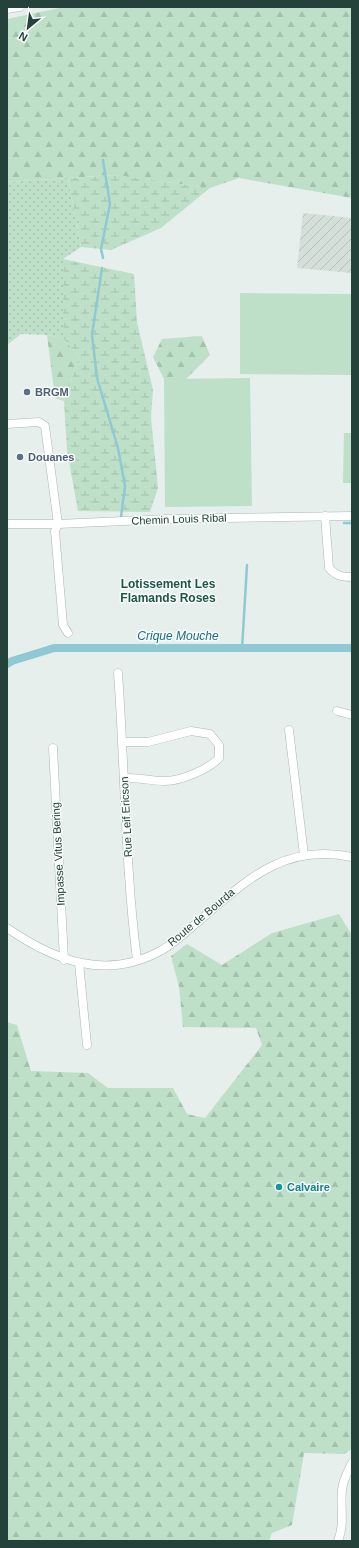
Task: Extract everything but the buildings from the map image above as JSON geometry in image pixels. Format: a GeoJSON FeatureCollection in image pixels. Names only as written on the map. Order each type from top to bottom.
{"type":"FeatureCollection","features":[{"type":"Feature","properties":{"kind":"street"},"geometry":{"type":"LineString","coordinates":[[9,8],[20,7]]}},
{"type":"Feature","properties":{"kind":"street"},"geometry":{"type":"LineString","coordinates":[[7,424],[39,422],[45,426],[58,524],[55,532],[63,625],[68,632]]}},
{"type":"Feature","properties":{"kind":"street"},"geometry":{"type":"LineString","coordinates":[[325,516],[329,568],[334,574],[342,577],[352,577]]}},
{"type":"Feature","properties":{"kind":"street","name":"Chemin Louis Ribal"},"geometry":{"type":"LineString","coordinates":[[7,524],[58,524],[167,519],[352,516]]}},
{"type":"Feature","properties":{"kind":"street","name":"Rue Leif Ericson"},"geometry":{"type":"LineString","coordinates":[[118,673],[123,742],[130,907],[138,960]]}},
{"type":"Feature","properties":{"kind":"street"},"geometry":{"type":"LineString","coordinates":[[337,711],[352,715]]}},
{"type":"Feature","properties":{"kind":"street"},"geometry":{"type":"LineString","coordinates":[[289,730],[304,855]]}},
{"type":"Feature","properties":{"kind":"street"},"geometry":{"type":"LineString","coordinates":[[123,742],[148,742],[191,731],[210,734],[219,745],[219,758],[212,765],[166,782],[135,777],[124,778]]}},
{"type":"Feature","properties":{"kind":"street","name":"Impasse Vitus Bering"},"geometry":{"type":"LineString","coordinates":[[53,748],[64,960]]}},
{"type":"Feature","properties":{"kind":"street","name":"Route de Bourda"},"geometry":{"type":"LineString","coordinates":[[7,928],[33,946],[64,960],[79,964],[119,964],[138,960],[164,949],[238,886],[279,863],[304,855],[321,852],[352,857]]}},
{"type":"Feature","properties":{"kind":"street"},"geometry":{"type":"LineString","coordinates":[[79,964],[87,1045]]}},
{"type":"Feature","properties":{"kind":"street"},"geometry":{"type":"LineString","coordinates":[[338,1541],[343,1522],[342,1490],[346,1475],[352,1463]]}},
{"type":"Feature","properties":{"kind":"shaded area"},"geometry":{"type":"Polygon","coordinates":[[[303,213],[352,218],[352,273],[297,268],[303,213]]]}},
{"type":"Feature","properties":{"kind":"green space"},"geometry":{"type":"Polygon","coordinates":[[[64,7],[352,7],[352,198],[239,178],[210,188],[113,175],[7,182],[7,19],[64,7]]]}},
{"type":"Feature","properties":{"kind":"green space"},"geometry":{"type":"Polygon","coordinates":[[[116,175],[210,188],[161,228],[111,250],[81,247],[68,178],[116,175]]]}},
{"type":"Feature","properties":{"kind":"green space"},"geometry":{"type":"Polygon","coordinates":[[[68,178],[81,247],[63,259],[63,338],[47,335],[21,334],[7,345],[7,182],[68,178]]]}},
{"type":"Feature","properties":{"kind":"green space"},"geometry":{"type":"Polygon","coordinates":[[[63,259],[134,274],[137,322],[153,390],[151,417],[158,488],[150,512],[78,511],[67,450],[64,401],[79,357],[63,338],[63,259]]]}},
{"type":"Feature","properties":{"kind":"green space"},"geometry":{"type":"Polygon","coordinates":[[[240,293],[352,294],[352,375],[240,374],[240,293]]]}},
{"type":"Feature","properties":{"kind":"green space"},"geometry":{"type":"Polygon","coordinates":[[[47,335],[63,338],[79,357],[64,401],[55,398],[47,335]]]}},
{"type":"Feature","properties":{"kind":"green space"},"geometry":{"type":"Polygon","coordinates":[[[202,336],[210,355],[186,379],[164,379],[153,357],[162,339],[202,336]]]}},
{"type":"Feature","properties":{"kind":"green space"},"geometry":{"type":"Polygon","coordinates":[[[250,378],[252,506],[165,507],[164,379],[250,378]]]}},
{"type":"Feature","properties":{"kind":"green space"},"geometry":{"type":"Polygon","coordinates":[[[344,433],[352,433],[352,483],[343,483],[344,433]]]}},
{"type":"Feature","properties":{"kind":"green space"},"geometry":{"type":"Polygon","coordinates":[[[339,914],[352,935],[352,1449],[344,1454],[304,1453],[292,1525],[272,1533],[269,1541],[7,1541],[7,1022],[17,1025],[31,1071],[88,1073],[108,1088],[173,1088],[187,1114],[205,1118],[262,1045],[256,1028],[183,1027],[179,987],[171,956],[187,944],[222,965],[272,933],[339,914]]]}},
{"type":"Feature","properties":{"kind":"waterway"},"geometry":{"type":"LineString","coordinates":[[103,160],[110,204],[101,249],[103,258]]}},
{"type":"Feature","properties":{"kind":"waterway"},"geometry":{"type":"LineString","coordinates":[[102,268],[92,335],[97,378],[118,448],[125,486],[121,517]]}},
{"type":"Feature","properties":{"kind":"waterway"},"geometry":{"type":"LineString","coordinates":[[344,523],[352,523]]}},
{"type":"Feature","properties":{"kind":"waterway"},"geometry":{"type":"LineString","coordinates":[[242,649],[247,565]]}},
{"type":"Feature","properties":{"kind":"waterway","name":"Crique Mouche"},"geometry":{"type":"LineString","coordinates":[[7,664],[12,661],[54,648],[352,648]]}},
{"type":"Feature","properties":{"kind":"place","name":"BRGM"},"geometry":{"type":"Point","coordinates":[27,392]}},
{"type":"Feature","properties":{"kind":"place","name":"Douanes"},"geometry":{"type":"Point","coordinates":[20,457]}},
{"type":"Feature","properties":{"kind":"place","name":"Calvaire"},"geometry":{"type":"Point","coordinates":[279,1187]}},
{"type":"Feature","properties":{"kind":"district","name":"Lotissement Les Flamands Roses"},"geometry":{"type":"Point","coordinates":[168,591]}}]}
